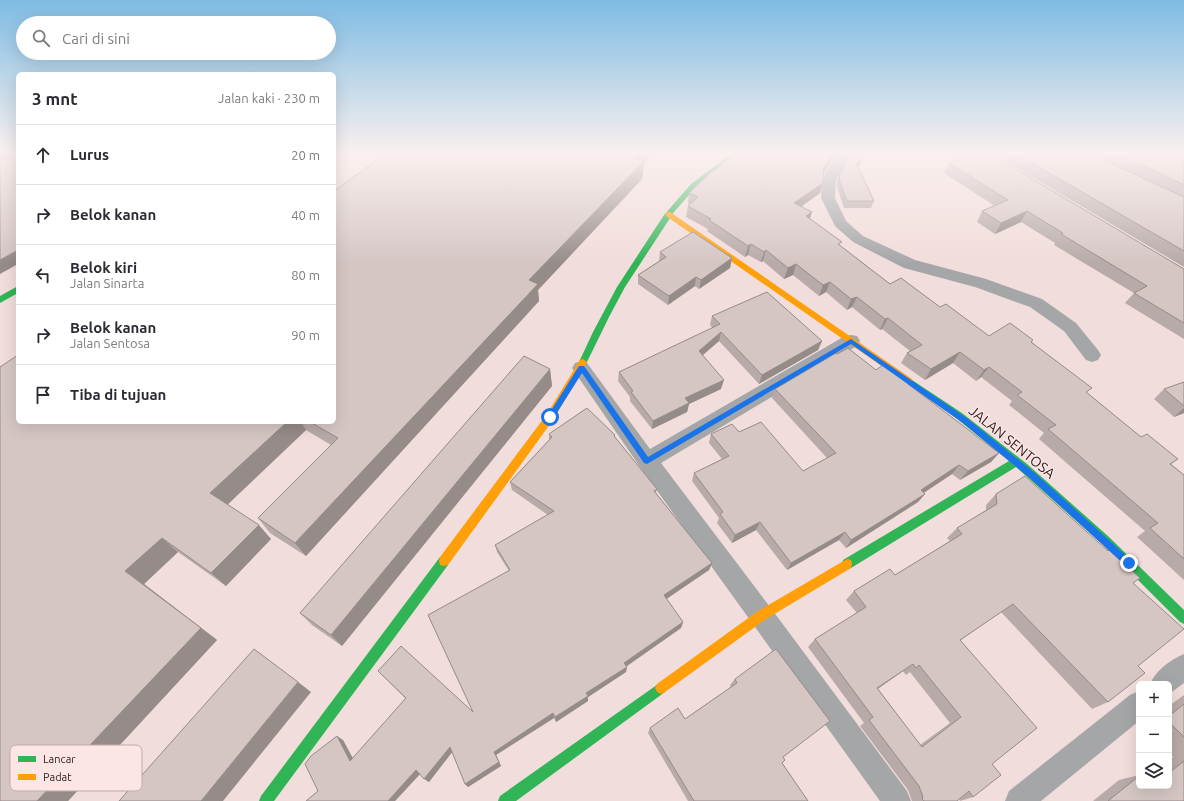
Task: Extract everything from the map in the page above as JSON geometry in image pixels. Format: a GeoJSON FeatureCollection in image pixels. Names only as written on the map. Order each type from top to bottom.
{"type":"FeatureCollection","features":[{"type":"Feature","properties":{"kind":"street"},"geometry":{"type":"LineString","coordinates":[[266,801],[550,417],[582,368],[591,344],[624,280],[668,214],[690,189]]}},
{"type":"Feature","properties":{"kind":"street"},"geometry":{"type":"LineString","coordinates":[[828,189],[828,198],[840,223],[858,239],[910,264],[980,283],[1036,303],[1070,327],[1092,355]]}},
{"type":"Feature","properties":{"kind":"street","name":"JALAN SENTOSA"},"geometry":{"type":"LineString","coordinates":[[668,214],[966,421],[1034,477],[1129,563],[1184,618]]}},
{"type":"Feature","properties":{"kind":"street"},"geometry":{"type":"LineString","coordinates":[[0,300],[16,290]]}},
{"type":"Feature","properties":{"kind":"street"},"geometry":{"type":"LineString","coordinates":[[647,461],[851,341]]}},
{"type":"Feature","properties":{"kind":"street"},"geometry":{"type":"LineString","coordinates":[[582,368],[647,461],[762,614],[897,801]]}},
{"type":"Feature","properties":{"kind":"street"},"geometry":{"type":"LineString","coordinates":[[505,801],[762,614],[1015,462]]}},
{"type":"Feature","properties":{"kind":"street"},"geometry":{"type":"LineString","coordinates":[[1167,681],[1184,667]]}},
{"type":"Feature","properties":{"kind":"street"},"geometry":{"type":"LineString","coordinates":[[1019,801],[1136,706]]}},
{"type":"Feature","properties":{"kind":"building"},"geometry":{"type":"Polygon","coordinates":[[[0,189],[16,189],[16,251],[0,260],[0,189]]]}},
{"type":"Feature","properties":{"kind":"building"},"geometry":{"type":"Polygon","coordinates":[[[617,189],[529,280],[538,284],[295,543],[258,518],[338,438],[314,424],[336,424],[336,190],[617,189]]]}},
{"type":"Feature","properties":{"kind":"building"},"geometry":{"type":"Polygon","coordinates":[[[693,189],[814,189],[794,203],[812,212],[806,216],[842,242],[838,244],[890,284],[901,278],[940,307],[946,304],[989,336],[1010,323],[1033,340],[1031,342],[1092,388],[1086,392],[1141,437],[1147,434],[1178,459],[1170,464],[1184,475],[1184,559],[1150,528],[1158,523],[1048,429],[1056,425],[1017,395],[1022,392],[989,367],[984,370],[960,352],[931,369],[907,353],[922,345],[888,318],[885,319],[857,297],[851,299],[830,282],[823,285],[796,264],[788,268],[766,250],[764,252],[751,244],[748,246],[709,220],[711,219],[688,206],[698,197],[689,193],[693,189]]]}},
{"type":"Feature","properties":{"kind":"building"},"geometry":{"type":"Polygon","coordinates":[[[843,189],[868,189],[874,201],[847,201],[843,189]]]}},
{"type":"Feature","properties":{"kind":"building"},"geometry":{"type":"Polygon","coordinates":[[[991,189],[1050,189],[1184,269],[1184,323],[1134,293],[1147,286],[1061,234],[1063,233],[1027,211],[1001,223],[982,211],[1008,200],[991,189]]]}},
{"type":"Feature","properties":{"kind":"building"},"geometry":{"type":"Polygon","coordinates":[[[1078,189],[1167,189],[1184,197],[1184,251],[1078,189]]]}},
{"type":"Feature","properties":{"kind":"building"},"geometry":{"type":"Polygon","coordinates":[[[693,232],[732,258],[701,280],[696,277],[669,296],[638,275],[666,257],[660,252],[693,232]]]}},
{"type":"Feature","properties":{"kind":"building"},"geometry":{"type":"Polygon","coordinates":[[[767,292],[822,341],[762,375],[721,332],[699,351],[724,380],[685,398],[689,403],[653,421],[631,392],[633,391],[619,372],[720,324],[712,316],[767,292]]]}},
{"type":"Feature","properties":{"kind":"building"},"geometry":{"type":"Polygon","coordinates":[[[848,348],[876,370],[883,365],[886,365],[911,382],[908,384],[999,453],[968,471],[959,465],[921,490],[925,494],[851,540],[845,532],[791,563],[760,522],[735,535],[720,514],[723,512],[694,473],[729,456],[711,434],[732,424],[739,432],[761,422],[803,471],[836,453],[775,389],[836,353],[837,354],[848,348]]]}},
{"type":"Feature","properties":{"kind":"building"},"geometry":{"type":"Polygon","coordinates":[[[16,356],[16,424],[285,424],[210,493],[259,525],[211,573],[162,538],[125,571],[201,628],[90,745],[10,745],[10,791],[46,791],[37,801],[0,801],[0,367],[16,356]]]}},
{"type":"Feature","properties":{"kind":"building"},"geometry":{"type":"Polygon","coordinates":[[[524,356],[550,369],[331,635],[300,613],[524,356]]]}},
{"type":"Feature","properties":{"kind":"building"},"geometry":{"type":"Polygon","coordinates":[[[1184,382],[1184,406],[1164,389],[1184,382]]]}},
{"type":"Feature","properties":{"kind":"building"},"geometry":{"type":"Polygon","coordinates":[[[587,408],[615,435],[614,436],[657,489],[654,491],[712,563],[664,595],[683,622],[624,663],[627,667],[586,693],[588,696],[555,717],[553,713],[494,752],[499,762],[465,784],[450,747],[424,779],[416,770],[388,801],[306,801],[318,791],[305,764],[311,756],[337,736],[350,761],[406,698],[378,671],[401,646],[473,712],[428,615],[510,570],[495,545],[554,511],[510,482],[552,437],[549,434],[587,408]]]}},
{"type":"Feature","properties":{"kind":"building"},"geometry":{"type":"Polygon","coordinates":[[[1025,476],[1140,578],[1133,583],[1184,629],[1138,666],[1145,673],[1108,702],[1013,604],[960,640],[1037,728],[992,764],[1001,775],[973,797],[969,791],[957,801],[924,801],[922,799],[923,797],[919,786],[869,720],[873,717],[815,639],[866,607],[854,591],[890,569],[895,575],[962,534],[957,528],[997,504],[996,494],[1025,476]],[[913,664],[877,688],[922,747],[961,717],[919,665],[916,668],[913,664]]]}},
{"type":"Feature","properties":{"kind":"building"},"geometry":{"type":"Polygon","coordinates":[[[254,649],[298,682],[201,801],[119,801],[128,791],[142,791],[142,775],[254,649]]]}},
{"type":"Feature","properties":{"kind":"building"},"geometry":{"type":"Polygon","coordinates":[[[776,649],[830,721],[783,757],[785,760],[782,763],[808,801],[694,801],[650,728],[678,708],[685,719],[737,683],[735,679],[776,649]]]}},
{"type":"Feature","properties":{"kind":"building"},"geometry":{"type":"Polygon","coordinates":[[[1184,704],[1184,737],[1172,725],[1172,714],[1184,704]]]}},
{"type":"Feature","properties":{"kind":"building"},"geometry":{"type":"Polygon","coordinates":[[[1184,761],[1184,801],[1108,801],[1136,778],[1136,789],[1172,789],[1172,771],[1184,761]]]}},
{"type":"Feature","properties":{"kind":"traffic: fast"},"geometry":{"type":"LineString","coordinates":[[583,362],[621,287],[671,210],[690,189]]}},
{"type":"Feature","properties":{"kind":"traffic: fast"},"geometry":{"type":"LineString","coordinates":[[0,300],[16,290]]}},
{"type":"Feature","properties":{"kind":"traffic: fast"},"geometry":{"type":"LineString","coordinates":[[909,381],[959,416],[1051,491],[1132,566],[1184,618]]}},
{"type":"Feature","properties":{"kind":"traffic: fast"},"geometry":{"type":"LineString","coordinates":[[847,564],[1015,462]]}},
{"type":"Feature","properties":{"kind":"traffic: fast"},"geometry":{"type":"LineString","coordinates":[[266,801],[444,561]]}},
{"type":"Feature","properties":{"kind":"traffic: fast"},"geometry":{"type":"LineString","coordinates":[[505,801],[661,688]]}},
{"type":"Feature","properties":{"kind":"traffic: slow"},"geometry":{"type":"LineString","coordinates":[[668,214],[909,381]]}},
{"type":"Feature","properties":{"kind":"traffic: slow"},"geometry":{"type":"LineString","coordinates":[[444,561],[550,417],[583,362]]}},
{"type":"Feature","properties":{"kind":"traffic: slow"},"geometry":{"type":"LineString","coordinates":[[661,688],[762,615],[847,564]]}},
{"type":"Feature","properties":{"kind":"route"},"geometry":{"type":"LineString","coordinates":[[550,417],[582,368],[647,461],[851,341],[966,421],[1034,477],[1129,563]]}}]}
